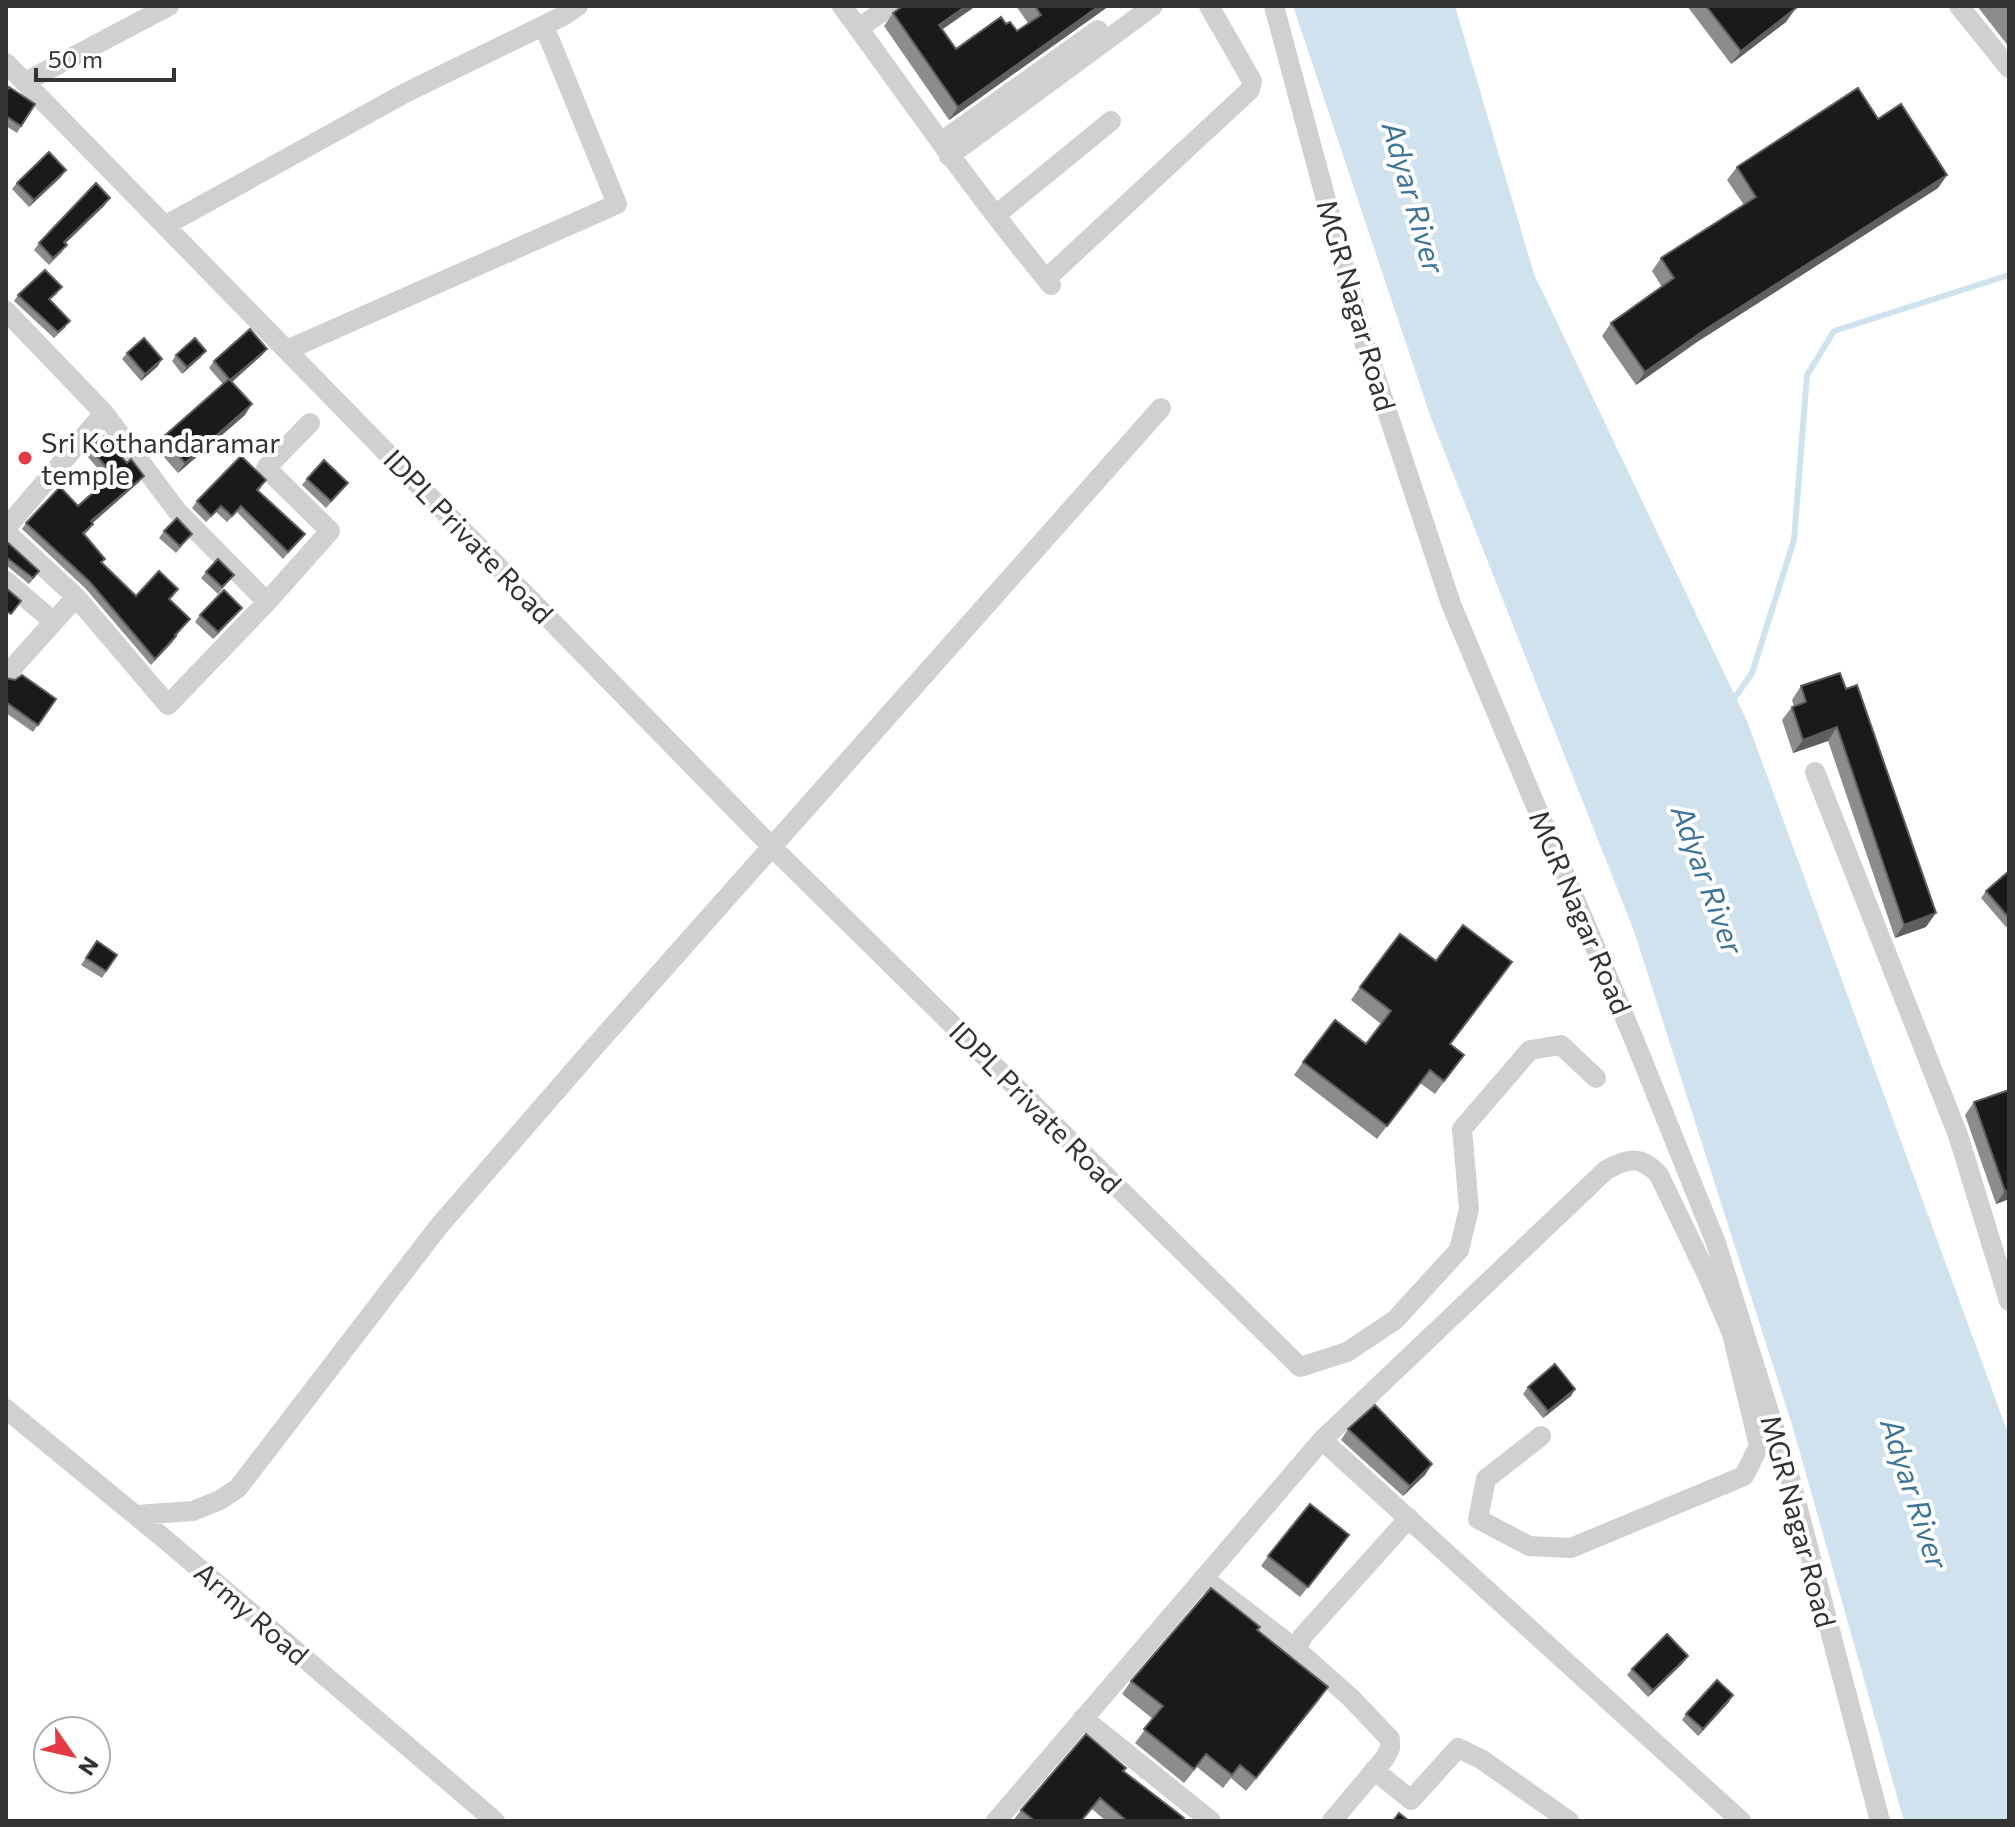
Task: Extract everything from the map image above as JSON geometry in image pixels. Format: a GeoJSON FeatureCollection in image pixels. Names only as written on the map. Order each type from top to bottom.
{"type":"FeatureCollection","features":[{"type":"Feature","properties":{"kind":"street"},"geometry":{"type":"LineString","coordinates":[[25,82],[169,6]]}},
{"type":"Feature","properties":{"kind":"street"},"geometry":{"type":"LineString","coordinates":[[166,225],[407,92],[544,26],[578,6]]}},
{"type":"Feature","properties":{"kind":"street"},"geometry":{"type":"LineString","coordinates":[[842,6],[945,149],[1049,282],[1250,90],[1252,81],[1209,6]]}},
{"type":"Feature","properties":{"kind":"street"},"geometry":{"type":"LineString","coordinates":[[859,28],[890,6]]}},
{"type":"Feature","properties":{"kind":"street"},"geometry":{"type":"LineString","coordinates":[[945,149],[1132,6]]}},
{"type":"Feature","properties":{"kind":"street"},"geometry":{"type":"LineString","coordinates":[[945,149],[1153,6]]}},
{"type":"Feature","properties":{"kind":"street","name":"MGR Nagar Road"},"geometry":{"type":"LineString","coordinates":[[1274,6],[1364,342],[1451,604],[1716,1243],[1791,1482],[1880,1821]]}},
{"type":"Feature","properties":{"kind":"street"},"geometry":{"type":"LineString","coordinates":[[1959,6],[2009,68]]}},
{"type":"Feature","properties":{"kind":"street"},"geometry":{"type":"LineString","coordinates":[[287,350],[617,204],[544,26]]}},
{"type":"Feature","properties":{"kind":"street","name":"IDPL Private Road"},"geometry":{"type":"LineString","coordinates":[[6,63],[772,847],[1300,1367],[1347,1352],[1395,1320],[1459,1250],[1469,1209],[1462,1129],[1530,1050],[1561,1045],[1596,1078]]}},
{"type":"Feature","properties":{"kind":"street"},"geometry":{"type":"LineString","coordinates":[[996,215],[1111,121]]}},
{"type":"Feature","properties":{"kind":"street"},"geometry":{"type":"LineString","coordinates":[[6,311],[104,413],[177,511],[267,602]]}},
{"type":"Feature","properties":{"kind":"street"},"geometry":{"type":"LineString","coordinates":[[136,1515],[193,1511],[220,1500],[238,1488],[439,1226],[1161,408]]}},
{"type":"Feature","properties":{"kind":"street"},"geometry":{"type":"LineString","coordinates":[[104,413],[6,530],[76,597],[168,705],[330,531],[266,468],[310,423]]}},
{"type":"Feature","properties":{"kind":"street"},"geometry":{"type":"LineString","coordinates":[[6,581],[54,622]]}},
{"type":"Feature","properties":{"kind":"street"},"geometry":{"type":"LineString","coordinates":[[6,675],[76,597]]}},
{"type":"Feature","properties":{"kind":"street"},"geometry":{"type":"LineString","coordinates":[[1815,772],[1958,1135],[2009,1301]]}},
{"type":"Feature","properties":{"kind":"street"},"geometry":{"type":"LineString","coordinates":[[996,1821],[1322,1440],[1606,1170],[1633,1159],[1648,1163],[1659,1175],[1732,1334],[1759,1446],[1744,1476],[1571,1548],[1529,1546],[1478,1519],[1486,1479],[1541,1436]]}},
{"type":"Feature","properties":{"kind":"street","name":"Army Road"},"geometry":{"type":"LineString","coordinates":[[6,1409],[136,1515],[495,1821]]}},
{"type":"Feature","properties":{"kind":"street"},"geometry":{"type":"LineString","coordinates":[[1322,1440],[1741,1821]]}},
{"type":"Feature","properties":{"kind":"street"},"geometry":{"type":"LineString","coordinates":[[1297,1650],[1302,1637],[1409,1518]]}},
{"type":"Feature","properties":{"kind":"street"},"geometry":{"type":"LineString","coordinates":[[1203,1578],[1297,1650],[1351,1698],[1390,1739],[1390,1748],[1332,1821]]}},
{"type":"Feature","properties":{"kind":"street"},"geometry":{"type":"LineString","coordinates":[[1083,1718],[1211,1821]]}},
{"type":"Feature","properties":{"kind":"street"},"geometry":{"type":"LineString","coordinates":[[1374,1770],[1411,1800],[1458,1748],[1481,1759],[1569,1821]]}},
{"type":"Feature","properties":{"kind":"water","name":"Adyar River"},"geometry":{"type":"Polygon","coordinates":[[[1293,6],[1455,6],[1534,274],[1747,721],[2009,1436],[2009,1821],[1904,1821],[1793,1428],[1634,931],[1431,418],[1293,6]]]}},
{"type":"Feature","properties":{"kind":"building"},"geometry":{"type":"Polygon","coordinates":[[[903,6],[966,6],[939,25],[956,49],[1001,17],[1017,31],[1041,15],[1035,6],[1099,6],[958,107],[893,13],[903,6]]]}},
{"type":"Feature","properties":{"kind":"building"},"geometry":{"type":"Polygon","coordinates":[[[1706,6],[1794,6],[1796,8],[1741,51],[1706,6]]]}},
{"type":"Feature","properties":{"kind":"building"},"geometry":{"type":"Polygon","coordinates":[[[9,87],[35,104],[21,126],[6,116],[6,92],[9,87]]]}},
{"type":"Feature","properties":{"kind":"building"},"geometry":{"type":"Polygon","coordinates":[[[1858,88],[1878,119],[1901,104],[1947,175],[1706,329],[1645,372],[1611,323],[1674,278],[1661,258],[1756,197],[1737,167],[1858,88]]]}},
{"type":"Feature","properties":{"kind":"building"},"geometry":{"type":"Polygon","coordinates":[[[49,152],[66,170],[34,200],[17,183],[49,152]]]}},
{"type":"Feature","properties":{"kind":"building"},"geometry":{"type":"Polygon","coordinates":[[[96,183],[110,198],[64,242],[67,245],[53,258],[39,243],[96,183]]]}},
{"type":"Feature","properties":{"kind":"building"},"geometry":{"type":"Polygon","coordinates":[[[45,270],[62,287],[49,299],[70,321],[58,332],[18,295],[45,270]]]}},
{"type":"Feature","properties":{"kind":"building"},"geometry":{"type":"Polygon","coordinates":[[[250,329],[267,349],[230,380],[214,361],[250,329]]]}},
{"type":"Feature","properties":{"kind":"building"},"geometry":{"type":"Polygon","coordinates":[[[144,338],[162,359],[145,374],[127,353],[144,338]]]}},
{"type":"Feature","properties":{"kind":"building"},"geometry":{"type":"Polygon","coordinates":[[[195,338],[206,351],[187,367],[176,355],[195,338]]]}},
{"type":"Feature","properties":{"kind":"building"},"geometry":{"type":"Polygon","coordinates":[[[229,379],[252,404],[185,463],[163,437],[229,379]]]}},
{"type":"Feature","properties":{"kind":"building"},"geometry":{"type":"Polygon","coordinates":[[[104,436],[127,463],[131,459],[144,476],[91,521],[93,524],[83,533],[105,559],[101,562],[136,596],[159,571],[178,589],[169,599],[190,619],[155,659],[90,582],[26,523],[60,487],[78,506],[113,475],[90,448],[104,436]]]}},
{"type":"Feature","properties":{"kind":"building"},"geometry":{"type":"Polygon","coordinates":[[[241,456],[266,480],[257,490],[305,534],[288,552],[241,506],[232,516],[221,506],[211,516],[197,501],[241,456]]]}},
{"type":"Feature","properties":{"kind":"building"},"geometry":{"type":"Polygon","coordinates":[[[324,460],[348,483],[331,501],[307,479],[324,460]]]}},
{"type":"Feature","properties":{"kind":"building"},"geometry":{"type":"Polygon","coordinates":[[[177,518],[192,534],[180,546],[164,531],[177,518]]]}},
{"type":"Feature","properties":{"kind":"building"},"geometry":{"type":"Polygon","coordinates":[[[6,541],[39,571],[33,578],[6,557],[6,541]]]}},
{"type":"Feature","properties":{"kind":"building"},"geometry":{"type":"Polygon","coordinates":[[[218,559],[234,575],[222,587],[206,572],[218,559]]]}},
{"type":"Feature","properties":{"kind":"building"},"geometry":{"type":"Polygon","coordinates":[[[6,588],[21,601],[11,614],[6,611],[6,588]]]}},
{"type":"Feature","properties":{"kind":"building"},"geometry":{"type":"Polygon","coordinates":[[[224,590],[242,608],[218,632],[200,615],[224,590]]]}},
{"type":"Feature","properties":{"kind":"building"},"geometry":{"type":"Polygon","coordinates":[[[1840,673],[1846,689],[1857,685],[1936,913],[1904,925],[1837,727],[1803,740],[1792,707],[1806,702],[1801,686],[1840,673]]]}},
{"type":"Feature","properties":{"kind":"building"},"geometry":{"type":"Polygon","coordinates":[[[22,675],[56,699],[38,725],[6,702],[6,678],[15,680],[22,675]]]}},
{"type":"Feature","properties":{"kind":"building"},"geometry":{"type":"Polygon","coordinates":[[[2009,871],[2009,918],[1986,891],[2009,871]]]}},
{"type":"Feature","properties":{"kind":"building"},"geometry":{"type":"Polygon","coordinates":[[[1463,925],[1512,962],[1450,1044],[1464,1055],[1444,1081],[1430,1070],[1387,1126],[1303,1062],[1335,1020],[1366,1044],[1391,1011],[1360,987],[1400,934],[1436,961],[1463,925]]]}},
{"type":"Feature","properties":{"kind":"building"},"geometry":{"type":"Polygon","coordinates":[[[97,941],[117,955],[106,971],[86,958],[97,941]]]}},
{"type":"Feature","properties":{"kind":"building"},"geometry":{"type":"Polygon","coordinates":[[[2009,1090],[2009,1190],[2005,1191],[1974,1102],[2009,1090]]]}},
{"type":"Feature","properties":{"kind":"building"},"geometry":{"type":"Polygon","coordinates":[[[1555,1364],[1575,1389],[1548,1411],[1528,1387],[1555,1364]]]}},
{"type":"Feature","properties":{"kind":"building"},"geometry":{"type":"Polygon","coordinates":[[[1375,1405],[1432,1464],[1410,1486],[1348,1429],[1375,1405]]]}},
{"type":"Feature","properties":{"kind":"building"},"geometry":{"type":"Polygon","coordinates":[[[1310,1504],[1349,1535],[1308,1587],[1268,1556],[1310,1504]]]}},
{"type":"Feature","properties":{"kind":"building"},"geometry":{"type":"Polygon","coordinates":[[[1211,1588],[1328,1687],[1256,1778],[1240,1765],[1232,1775],[1206,1754],[1194,1769],[1144,1729],[1163,1706],[1131,1681],[1211,1588]]]}},
{"type":"Feature","properties":{"kind":"building"},"geometry":{"type":"Polygon","coordinates":[[[1667,1634],[1688,1656],[1653,1690],[1632,1669],[1667,1634]]]}},
{"type":"Feature","properties":{"kind":"building"},"geometry":{"type":"Polygon","coordinates":[[[1717,1680],[1733,1695],[1703,1729],[1686,1714],[1717,1680]]]}},
{"type":"Feature","properties":{"kind":"building"},"geometry":{"type":"Polygon","coordinates":[[[1086,1734],[1126,1768],[1123,1771],[1184,1818],[1182,1821],[1127,1821],[1100,1798],[1081,1821],[1035,1821],[1021,1810],[1086,1734]]]}},
{"type":"Feature","properties":{"kind":"building"},"geometry":{"type":"Polygon","coordinates":[[[1399,1813],[1409,1821],[1393,1821],[1399,1813]]]}},
{"type":"Feature","properties":{"kind":"waterway"},"geometry":{"type":"LineString","coordinates":[[1731,703],[1752,673],[1794,540],[1807,375],[1834,331],[2009,275]]}},
{"type":"Feature","properties":{"kind":"place","name":"Sri Kothandaramar temple"},"geometry":{"type":"Point","coordinates":[25,458]}}]}
